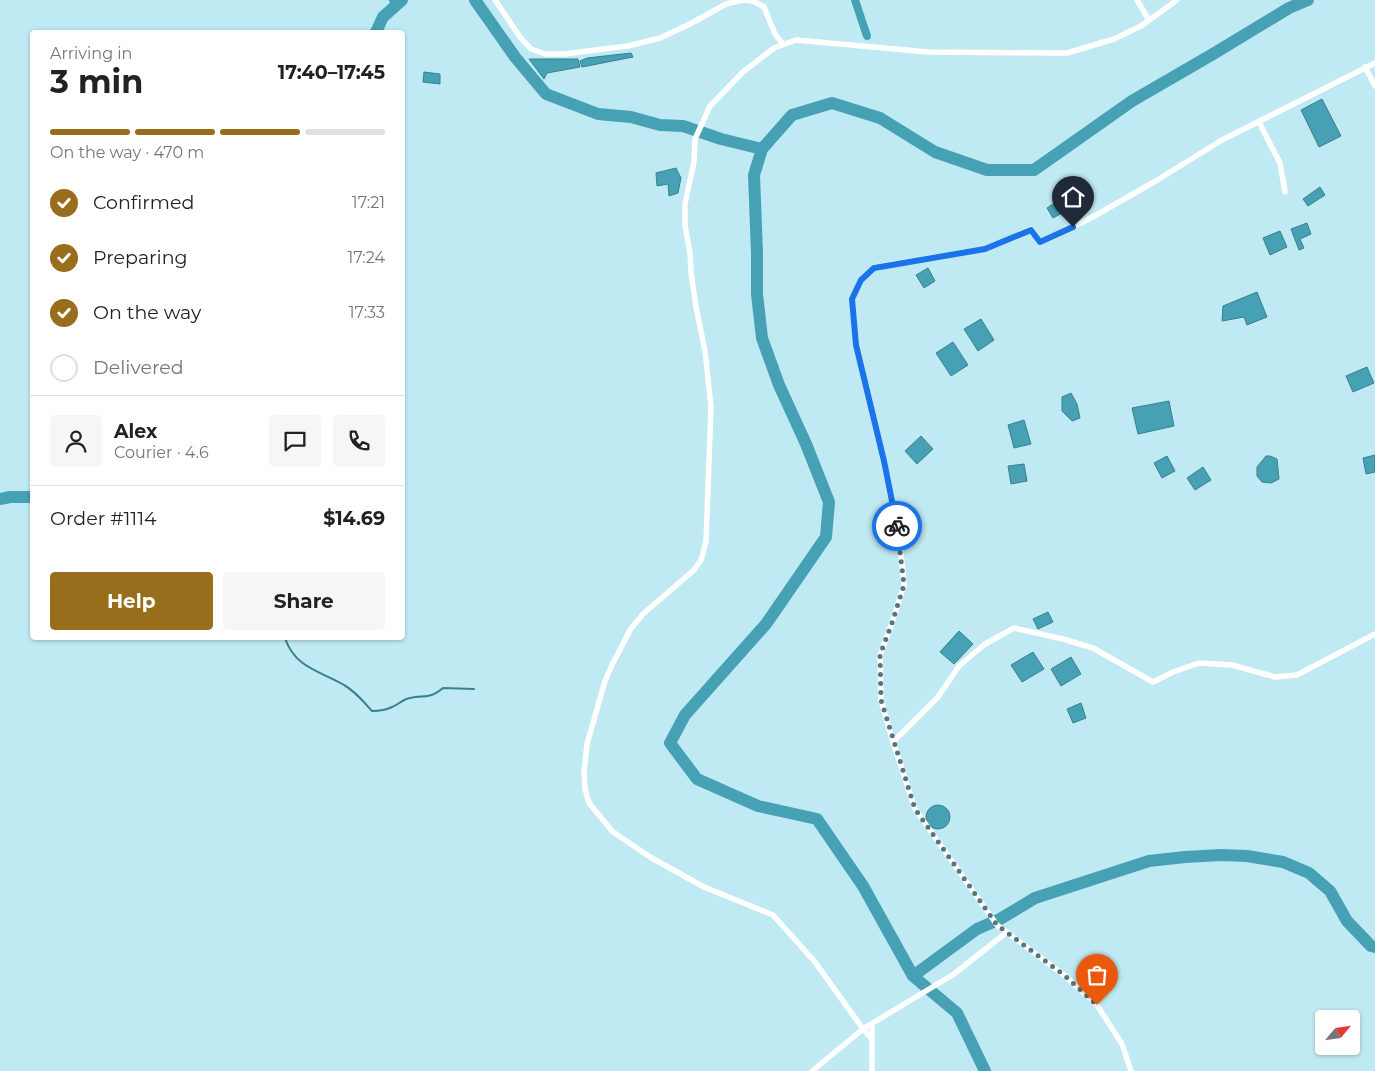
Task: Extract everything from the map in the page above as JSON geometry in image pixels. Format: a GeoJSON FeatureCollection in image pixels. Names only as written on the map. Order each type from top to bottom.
{"type":"FeatureCollection","features":[{"type":"Feature","properties":{"kind":"street"},"geometry":{"type":"LineString","coordinates":[[495,0],[520,37],[531,49],[545,54],[564,54],[628,46],[660,38],[726,4],[743,0],[753,1],[764,7],[775,34],[782,44]]}},
{"type":"Feature","properties":{"kind":"street"},"geometry":{"type":"LineString","coordinates":[[1137,0],[1149,20]]}},
{"type":"Feature","properties":{"kind":"street"},"geometry":{"type":"LineString","coordinates":[[872,1038],[863,1029],[815,962],[773,915],[704,887],[650,857],[613,832],[590,802],[585,789],[584,773],[588,744],[605,681],[630,630],[643,614],[694,570],[701,560],[706,542],[711,407],[706,351],[696,307],[685,218],[685,204],[694,162],[695,139],[710,106],[742,72],[782,44],[796,40],[928,52],[1066,54],[1114,39],[1149,20],[1177,0]]}},
{"type":"Feature","properties":{"kind":"street"},"geometry":{"type":"LineString","coordinates":[[1131,1071],[1122,1044],[1097,1005],[1064,975],[997,925],[915,809],[881,700],[880,655],[904,585],[900,542],[884,461],[856,345],[852,299],[861,280],[874,268],[985,249],[1031,230],[1040,242],[1089,219],[1222,140],[1375,63]]}},
{"type":"Feature","properties":{"kind":"street"},"geometry":{"type":"LineString","coordinates":[[1365,67],[1375,86]]}},
{"type":"Feature","properties":{"kind":"street"},"geometry":{"type":"LineString","coordinates":[[1259,122],[1280,163],[1286,192]]}},
{"type":"Feature","properties":{"kind":"street"},"geometry":{"type":"LineString","coordinates":[[893,742],[938,697],[959,666],[985,644],[1014,628],[1063,639],[1092,648],[1153,682],[1173,672],[1199,663],[1232,665],[1275,677],[1298,675],[1375,634]]}},
{"type":"Feature","properties":{"kind":"street"},"geometry":{"type":"LineString","coordinates":[[812,1071],[863,1029],[954,974],[1007,932]]}},
{"type":"Feature","properties":{"kind":"street"},"geometry":{"type":"LineString","coordinates":[[872,1024],[872,1071]]}},
{"type":"Feature","properties":{"kind":"water"},"geometry":{"type":"Polygon","coordinates":[[[631,53],[633,57],[582,67],[580,61],[587,58],[631,53]]]}},
{"type":"Feature","properties":{"kind":"water"},"geometry":{"type":"Polygon","coordinates":[[[529,59],[578,59],[580,67],[547,73],[544,79],[529,59]]]}},
{"type":"Feature","properties":{"kind":"water"},"geometry":{"type":"Polygon","coordinates":[[[424,72],[440,74],[440,84],[423,82],[424,72]]]}},
{"type":"Feature","properties":{"kind":"water"},"geometry":{"type":"Polygon","coordinates":[[[1322,99],[1341,136],[1319,147],[1301,110],[1322,99]]]}},
{"type":"Feature","properties":{"kind":"water"},"geometry":{"type":"Polygon","coordinates":[[[676,168],[681,178],[678,193],[669,196],[668,184],[657,186],[656,173],[676,168]]]}},
{"type":"Feature","properties":{"kind":"water"},"geometry":{"type":"Polygon","coordinates":[[[1320,187],[1325,195],[1308,206],[1303,199],[1320,187]]]}},
{"type":"Feature","properties":{"kind":"water"},"geometry":{"type":"Polygon","coordinates":[[[1059,200],[1066,211],[1053,218],[1047,208],[1059,200]]]}},
{"type":"Feature","properties":{"kind":"water"},"geometry":{"type":"Polygon","coordinates":[[[1307,223],[1311,234],[1300,239],[1304,248],[1299,250],[1291,229],[1307,223]]]}},
{"type":"Feature","properties":{"kind":"water"},"geometry":{"type":"Polygon","coordinates":[[[1280,231],[1287,247],[1270,255],[1263,238],[1280,231]]]}},
{"type":"Feature","properties":{"kind":"water"},"geometry":{"type":"Polygon","coordinates":[[[928,268],[935,281],[924,288],[916,275],[928,268]]]}},
{"type":"Feature","properties":{"kind":"water"},"geometry":{"type":"Polygon","coordinates":[[[1257,292],[1267,317],[1247,325],[1244,317],[1222,321],[1223,306],[1257,292]]]}},
{"type":"Feature","properties":{"kind":"water"},"geometry":{"type":"Polygon","coordinates":[[[981,319],[994,340],[978,351],[964,329],[981,319]]]}},
{"type":"Feature","properties":{"kind":"water"},"geometry":{"type":"Polygon","coordinates":[[[953,342],[968,365],[951,376],[936,353],[953,342]]]}},
{"type":"Feature","properties":{"kind":"water"},"geometry":{"type":"Polygon","coordinates":[[[1367,367],[1374,383],[1353,392],[1346,376],[1367,367]]]}},
{"type":"Feature","properties":{"kind":"water"},"geometry":{"type":"Polygon","coordinates":[[[1071,393],[1077,404],[1080,418],[1072,421],[1062,411],[1062,397],[1071,393]]]}},
{"type":"Feature","properties":{"kind":"water"},"geometry":{"type":"Polygon","coordinates":[[[1169,401],[1174,426],[1138,434],[1132,408],[1169,401]]]}},
{"type":"Feature","properties":{"kind":"water"},"geometry":{"type":"Polygon","coordinates":[[[1024,420],[1031,444],[1014,448],[1008,425],[1024,420]]]}},
{"type":"Feature","properties":{"kind":"water"},"geometry":{"type":"Polygon","coordinates":[[[921,436],[933,449],[917,464],[905,451],[921,436]]]}},
{"type":"Feature","properties":{"kind":"water"},"geometry":{"type":"Polygon","coordinates":[[[1375,455],[1375,472],[1366,474],[1363,458],[1375,455]]]}},
{"type":"Feature","properties":{"kind":"water"},"geometry":{"type":"Polygon","coordinates":[[[1167,456],[1175,471],[1162,478],[1154,463],[1167,456]]]}},
{"type":"Feature","properties":{"kind":"water"},"geometry":{"type":"Polygon","coordinates":[[[1266,456],[1277,459],[1279,479],[1271,483],[1262,482],[1257,476],[1257,467],[1266,456]]]}},
{"type":"Feature","properties":{"kind":"water"},"geometry":{"type":"Polygon","coordinates":[[[1024,464],[1027,481],[1011,484],[1008,466],[1024,464]]]}},
{"type":"Feature","properties":{"kind":"water"},"geometry":{"type":"Polygon","coordinates":[[[1203,467],[1211,480],[1195,490],[1187,478],[1203,467]]]}},
{"type":"Feature","properties":{"kind":"water"},"geometry":{"type":"Polygon","coordinates":[[[1048,612],[1053,622],[1038,629],[1033,619],[1048,612]]]}},
{"type":"Feature","properties":{"kind":"water"},"geometry":{"type":"Polygon","coordinates":[[[959,631],[973,644],[954,664],[940,652],[959,631]]]}},
{"type":"Feature","properties":{"kind":"water"},"geometry":{"type":"Polygon","coordinates":[[[1033,652],[1044,669],[1022,682],[1011,665],[1033,652]]]}},
{"type":"Feature","properties":{"kind":"water"},"geometry":{"type":"Polygon","coordinates":[[[1071,657],[1081,674],[1061,686],[1051,669],[1071,657]]]}},
{"type":"Feature","properties":{"kind":"water"},"geometry":{"type":"Polygon","coordinates":[[[1081,703],[1086,718],[1073,723],[1067,709],[1081,703]]]}},
{"type":"Feature","properties":{"kind":"water"},"geometry":{"type":"Polygon","coordinates":[[[938,805],[947,808],[950,817],[947,826],[938,829],[929,826],[926,817],[929,808],[938,805]]]}},
{"type":"Feature","properties":{"kind":"waterway"},"geometry":{"type":"LineString","coordinates":[[393,0],[397,5]]}},
{"type":"Feature","properties":{"kind":"waterway"},"geometry":{"type":"LineString","coordinates":[[377,30],[383,17],[402,0]]}},
{"type":"Feature","properties":{"kind":"waterway"},"geometry":{"type":"LineString","coordinates":[[475,0],[515,57],[546,94],[598,114],[631,117],[660,125],[683,126],[721,139],[762,149]]}},
{"type":"Feature","properties":{"kind":"waterway"},"geometry":{"type":"LineString","coordinates":[[855,0],[867,36]]}},
{"type":"Feature","properties":{"kind":"waterway"},"geometry":{"type":"LineString","coordinates":[[985,1071],[957,1013],[913,976],[863,886],[817,819],[758,806],[697,779],[670,743],[685,715],[766,624],[826,537],[829,502],[806,444],[779,385],[762,338],[757,294],[754,175],[762,149],[792,115],[832,103],[880,118],[935,152],[987,170],[1034,170],[1132,101],[1289,8],[1308,0]]}},
{"type":"Feature","properties":{"kind":"waterway"},"geometry":{"type":"LineString","coordinates":[[0,499],[30,497]]}},
{"type":"Feature","properties":{"kind":"waterway"},"geometry":{"type":"LineString","coordinates":[[286,640],[295,656],[309,668],[348,687],[372,711],[387,709],[407,699],[431,695],[443,688],[474,689]]}},
{"type":"Feature","properties":{"kind":"waterway"},"geometry":{"type":"LineString","coordinates":[[913,976],[977,929],[1000,919],[1035,898],[1149,861],[1185,857],[1247,856],[1283,862],[1309,873],[1330,891],[1347,921],[1371,946],[1375,947]]}},
{"type":"Feature","properties":{"kind":"way so far"},"geometry":{"type":"LineString","coordinates":[[897,526],[904,585],[880,655],[881,700],[915,809],[997,925],[1064,975],[1097,1005]]}},
{"type":"Feature","properties":{"kind":"route"},"geometry":{"type":"LineString","coordinates":[[897,526],[884,461],[856,345],[852,299],[861,280],[874,268],[985,249],[1031,230],[1040,242],[1073,227]]}}]}
